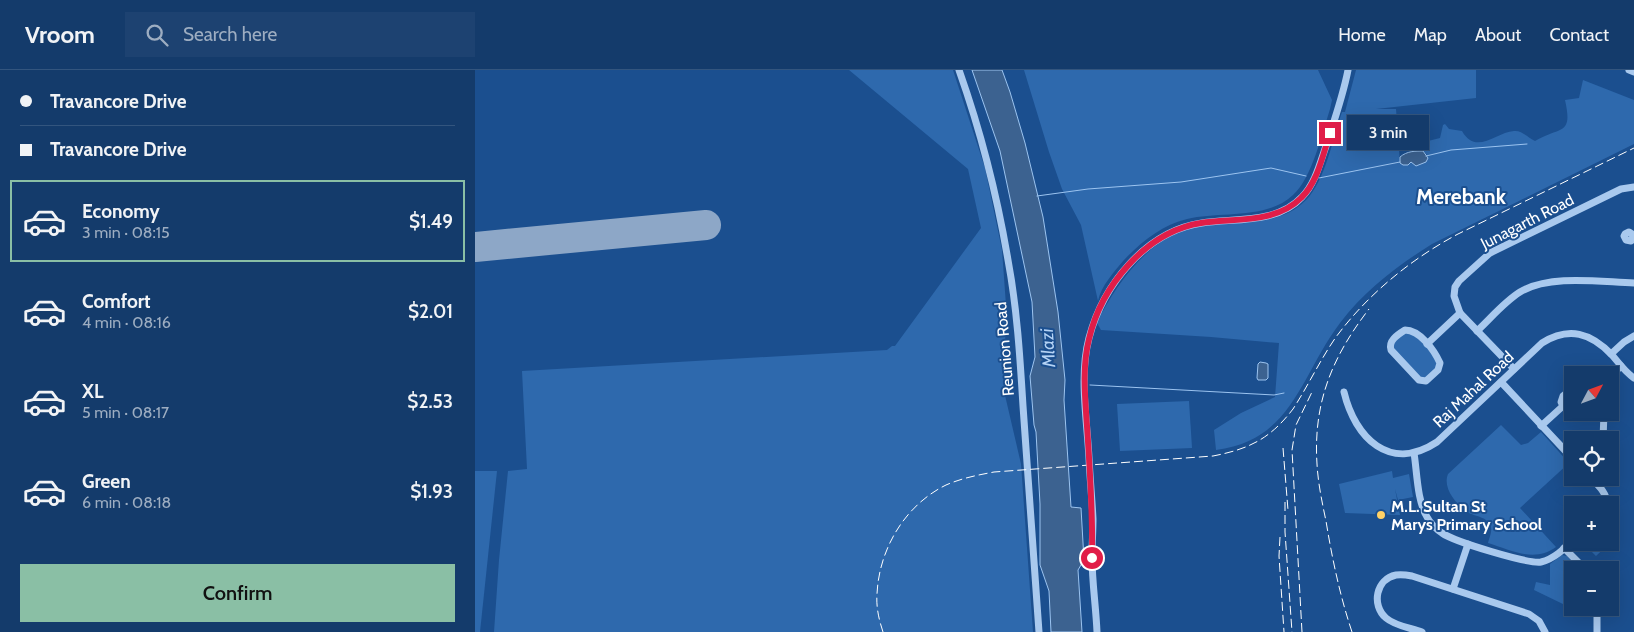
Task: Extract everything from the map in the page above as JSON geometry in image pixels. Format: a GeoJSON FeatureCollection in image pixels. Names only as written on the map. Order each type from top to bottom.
{"type":"FeatureCollection","features":[{"type":"Feature","properties":{"kind":"street","name":"Reunion Road"},"geometry":{"type":"LineString","coordinates":[[959,70],[980,132],[994,188],[1013,290],[1020,358],[1039,632]]}},
{"type":"Feature","properties":{"kind":"street"},"geometry":{"type":"LineString","coordinates":[[1097,632],[1092,558],[1093,520],[1085,377],[1089,339],[1100,308],[1109,290],[1127,268],[1149,246],[1168,233],[1193,224],[1267,216],[1287,208],[1302,197],[1310,187],[1317,171],[1340,103],[1348,70]]}},
{"type":"Feature","properties":{"kind":"street"},"geometry":{"type":"LineString","coordinates":[[1629,70],[1634,72]]}},
{"type":"Feature","properties":{"kind":"street","name":"Junagarth Road"},"geometry":{"type":"LineString","coordinates":[[1460,313],[1454,296],[1455,287],[1484,257],[1621,189],[1634,187]]}},
{"type":"Feature","properties":{"kind":"street"},"geometry":{"type":"LineString","coordinates":[[1477,331],[1512,298],[1522,291],[1542,284],[1562,281],[1634,283]]}},
{"type":"Feature","properties":{"kind":"street"},"geometry":{"type":"LineString","coordinates":[[1427,344],[1460,313],[1514,369]]}},
{"type":"Feature","properties":{"kind":"street"},"geometry":{"type":"LineString","coordinates":[[1405,330],[1413,332],[1427,344],[1440,363],[1440,367],[1426,381],[1422,381],[1393,354],[1390,346],[1393,340],[1405,330]]}},
{"type":"Feature","properties":{"kind":"street","name":"Raj Mahal Road"},"geometry":{"type":"LineString","coordinates":[[1344,392],[1347,405],[1359,429],[1367,438],[1374,444],[1391,452],[1404,454],[1428,448],[1437,442],[1542,343],[1560,334],[1585,335],[1597,342],[1634,378]]}},
{"type":"Feature","properties":{"kind":"street"},"geometry":{"type":"LineString","coordinates":[[1611,354],[1634,336]]}},
{"type":"Feature","properties":{"kind":"street"},"geometry":{"type":"LineString","coordinates":[[1501,382],[1564,450]]}},
{"type":"Feature","properties":{"kind":"street"},"geometry":{"type":"LineString","coordinates":[[1541,426],[1563,406],[1561,402],[1564,395]]}},
{"type":"Feature","properties":{"kind":"street"},"geometry":{"type":"LineString","coordinates":[[1414,453],[1421,500],[1427,518],[1443,534],[1468,544],[1532,562],[1545,561],[1564,548]]}},
{"type":"Feature","properties":{"kind":"street"},"geometry":{"type":"LineString","coordinates":[[1598,486],[1605,496]]}},
{"type":"Feature","properties":{"kind":"street"},"geometry":{"type":"LineString","coordinates":[[1453,589],[1468,544]]}},
{"type":"Feature","properties":{"kind":"street"},"geometry":{"type":"LineString","coordinates":[[1567,551],[1577,561]]}},
{"type":"Feature","properties":{"kind":"street"},"geometry":{"type":"LineString","coordinates":[[1422,632],[1395,623],[1381,614],[1377,600],[1378,592],[1381,584],[1387,579],[1402,574],[1529,614],[1539,621],[1545,632]]}},
{"type":"Feature","properties":{"kind":"street"},"geometry":{"type":"LineString","coordinates":[[1597,616],[1597,632]]}},
{"type":"Feature","properties":{"kind":"shaded area"},"geometry":{"type":"Polygon","coordinates":[[[849,70],[953,70],[985,168],[1002,250],[1006,305],[1004,391],[1021,464],[1033,632],[494,632],[508,471],[527,469],[522,371],[887,350],[895,346],[981,228],[968,169],[849,70]]]}},
{"type":"Feature","properties":{"kind":"shaded area"},"geometry":{"type":"Polygon","coordinates":[[[1024,70],[1318,70],[1332,100],[1311,167],[1306,178],[1293,195],[1282,203],[1270,208],[1187,219],[1169,225],[1137,247],[1124,260],[1105,285],[1098,301],[1081,225],[1062,189],[1024,70]]]}},
{"type":"Feature","properties":{"kind":"shaded area"},"geometry":{"type":"Polygon","coordinates":[[[1356,70],[1476,70],[1476,98],[1376,109],[1396,109],[1400,163],[1411,162],[1427,155],[1423,151],[1428,141],[1440,138],[1443,125],[1445,124],[1449,129],[1462,131],[1473,142],[1486,141],[1514,131],[1522,133],[1535,141],[1558,131],[1566,125],[1567,111],[1565,100],[1579,98],[1583,80],[1634,100],[1634,144],[1432,244],[1406,261],[1371,289],[1340,323],[1326,343],[1292,403],[1279,419],[1262,433],[1242,444],[1216,450],[1214,430],[1241,413],[1275,397],[1279,343],[1101,330],[1097,323],[1114,292],[1125,277],[1150,250],[1165,239],[1181,231],[1198,226],[1255,222],[1269,219],[1295,209],[1306,200],[1313,192],[1328,159],[1342,112],[1345,112],[1356,70]]]}},
{"type":"Feature","properties":{"kind":"shaded area"},"geometry":{"type":"Polygon","coordinates":[[[1402,333],[1412,333],[1426,346],[1438,364],[1431,375],[1422,379],[1395,354],[1393,342],[1402,333]]]}},
{"type":"Feature","properties":{"kind":"shaded area"},"geometry":{"type":"Polygon","coordinates":[[[1189,401],[1192,448],[1120,451],[1117,404],[1189,401]]]}},
{"type":"Feature","properties":{"kind":"shaded area"},"geometry":{"type":"Polygon","coordinates":[[[1501,425],[1521,445],[1528,443],[1541,432],[1564,457],[1564,468],[1520,508],[1556,547],[1548,552],[1531,555],[1514,552],[1488,543],[1491,533],[1490,524],[1464,510],[1455,501],[1447,485],[1448,474],[1501,425]]]}},
{"type":"Feature","properties":{"kind":"shaded area"},"geometry":{"type":"Polygon","coordinates":[[[475,471],[497,471],[480,632],[475,632],[475,471]]]}},
{"type":"Feature","properties":{"kind":"shaded area"},"geometry":{"type":"Polygon","coordinates":[[[1392,471],[1393,478],[1409,474],[1413,497],[1398,500],[1395,489],[1400,515],[1345,513],[1339,484],[1392,471]]]}},
{"type":"Feature","properties":{"kind":"shaded area"},"geometry":{"type":"Polygon","coordinates":[[[1591,551],[1601,551],[1596,556],[1591,551]]]}},
{"type":"Feature","properties":{"kind":"shaded area"},"geometry":{"type":"Polygon","coordinates":[[[1562,555],[1567,556],[1572,561],[1564,561],[1564,605],[1534,590],[1536,582],[1550,585],[1550,564],[1562,555]]]}},
{"type":"Feature","properties":{"kind":"water","name":"Mlazi"},"geometry":{"type":"Polygon","coordinates":[[[972,70],[1002,70],[1025,143],[1043,217],[1058,312],[1065,380],[1064,400],[1071,507],[1081,508],[1084,560],[1078,570],[1082,632],[1051,632],[1049,591],[1040,565],[1040,504],[1036,432],[1030,376],[1035,357],[1032,302],[1000,151],[972,70]]]}},
{"type":"Feature","properties":{"kind":"water"},"geometry":{"type":"Polygon","coordinates":[[[1423,151],[1428,158],[1426,162],[1416,166],[1411,162],[1408,165],[1400,163],[1400,157],[1405,154],[1423,151]]]}},
{"type":"Feature","properties":{"kind":"water"},"geometry":{"type":"Polygon","coordinates":[[[1260,362],[1268,364],[1268,378],[1266,380],[1258,380],[1257,378],[1258,364],[1260,362]]]}},
{"type":"Feature","properties":{"kind":"waterway"},"geometry":{"type":"LineString","coordinates":[[1426,156],[1451,150],[1527,144]]}},
{"type":"Feature","properties":{"kind":"waterway"},"geometry":{"type":"LineString","coordinates":[[1319,178],[1400,162]]}},
{"type":"Feature","properties":{"kind":"waterway"},"geometry":{"type":"LineString","coordinates":[[1037,196],[1088,189],[1181,182],[1271,168],[1306,176]]}},
{"type":"Feature","properties":{"kind":"waterway"},"geometry":{"type":"LineString","coordinates":[[1090,385],[1274,395],[1284,393]]}},
{"type":"Feature","properties":{"kind":"runway"},"geometry":{"type":"LineString","coordinates":[[475,247],[706,225]]}},
{"type":"Feature","properties":{"kind":"railway"},"geometry":{"type":"LineString","coordinates":[[883,632],[878,613],[877,599],[883,561],[889,545],[907,516],[931,494],[958,480],[994,472],[1213,456],[1248,446],[1276,428],[1293,409],[1336,337],[1362,306],[1407,266],[1458,234],[1634,148]]}},
{"type":"Feature","properties":{"kind":"railway"},"geometry":{"type":"LineString","coordinates":[[1352,632],[1337,577],[1322,500],[1318,471],[1318,421],[1322,401],[1335,363],[1369,309]]}},
{"type":"Feature","properties":{"kind":"railway"},"geometry":{"type":"LineString","coordinates":[[1302,632],[1292,450],[1296,425],[1312,392]]}},
{"type":"Feature","properties":{"kind":"railway"},"geometry":{"type":"LineString","coordinates":[[1283,448],[1288,510]]}},
{"type":"Feature","properties":{"kind":"railway"},"geometry":{"type":"LineString","coordinates":[[1285,502],[1285,532],[1292,632]]}},
{"type":"Feature","properties":{"kind":"railway"},"geometry":{"type":"LineString","coordinates":[[1280,537],[1279,556],[1284,632]]}},
{"type":"Feature","properties":{"kind":"place","name":"M.L. Sultan St Marys Primary School"},"geometry":{"type":"Point","coordinates":[1381,515]}},
{"type":"Feature","properties":{"kind":"district","name":"Merebank"},"geometry":{"type":"Point","coordinates":[1461,197]}},
{"type":"Feature","properties":{"kind":"route"},"geometry":{"type":"LineString","coordinates":[[1092,558],[1093,520],[1085,377],[1086,354],[1093,325],[1109,290],[1149,246],[1168,233],[1193,224],[1267,216],[1295,203],[1304,195],[1312,183],[1330,133]]}}]}
